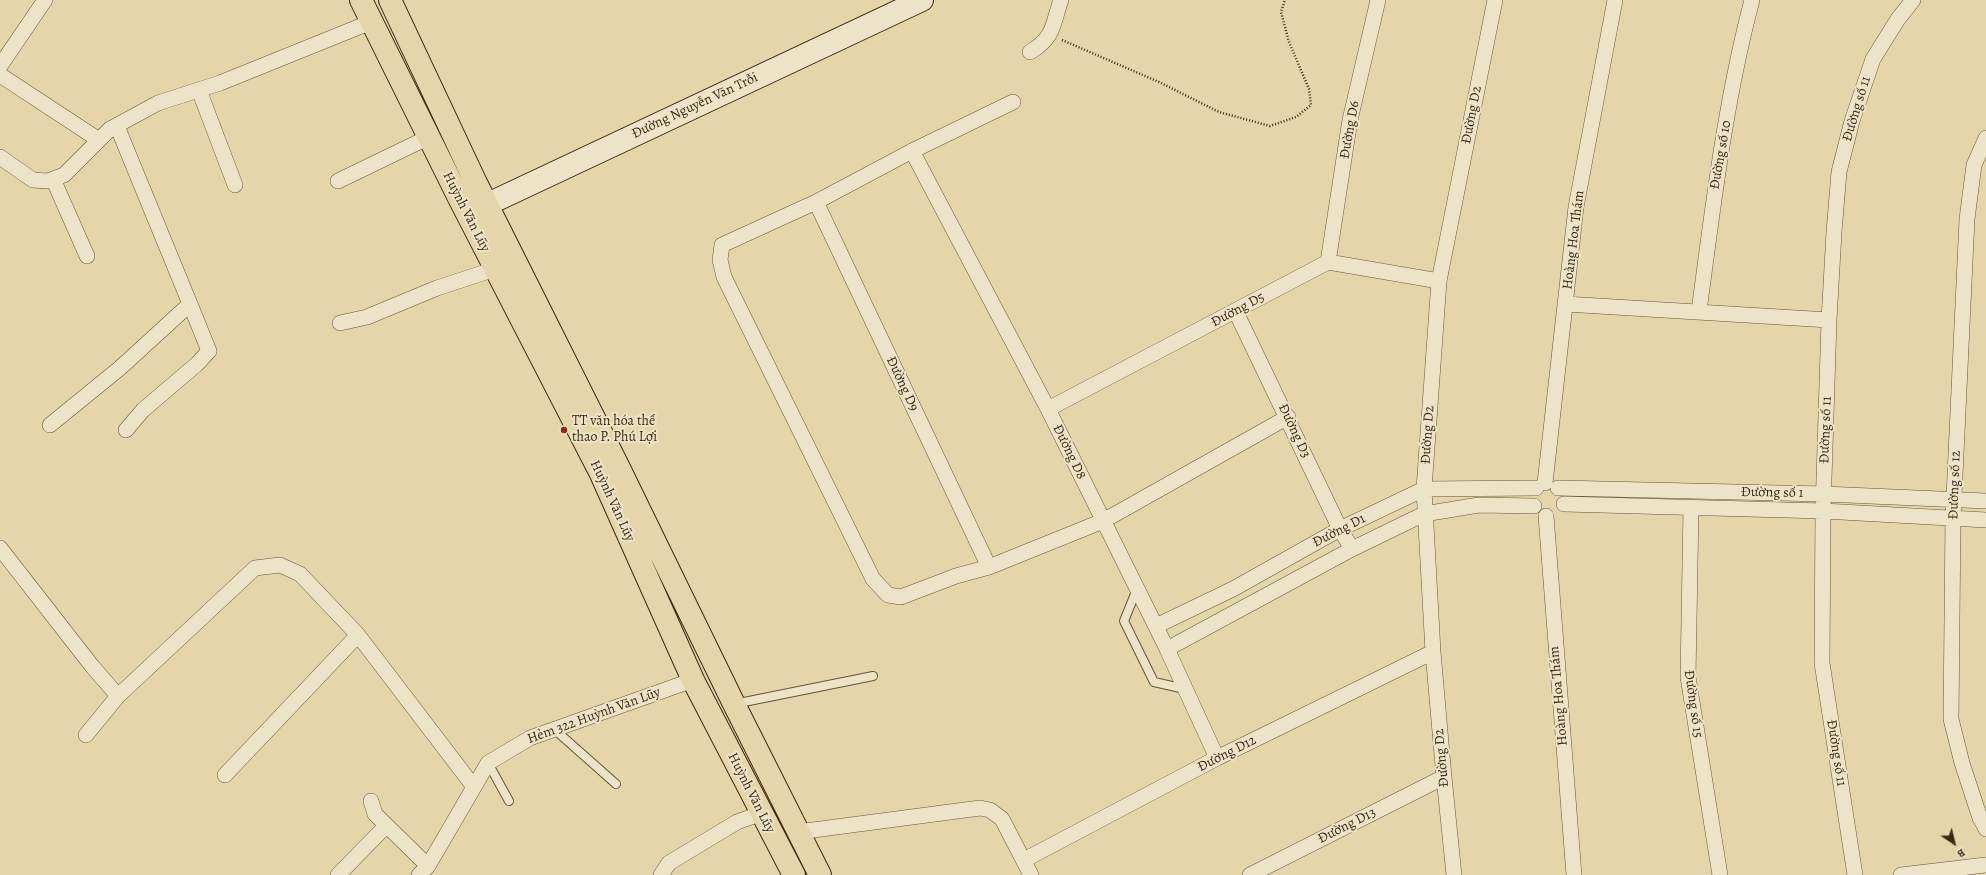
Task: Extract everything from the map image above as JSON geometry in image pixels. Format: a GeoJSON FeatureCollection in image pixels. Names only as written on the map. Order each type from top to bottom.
{"type":"FeatureCollection","features":[{"type":"Feature","properties":{"kind":"main road","name":"Huỳnh Văn Lũy"},"geometry":{"type":"LineString","coordinates":[[361,0],[495,269],[601,474],[693,680],[794,875]]}},
{"type":"Feature","properties":{"kind":"main road","name":"Huỳnh Văn Lũy"},"geometry":{"type":"LineString","coordinates":[[390,0],[488,204],[734,704],[820,875]]}},
{"type":"Feature","properties":{"kind":"street"},"geometry":{"type":"LineString","coordinates":[[0,66],[45,0]]}},
{"type":"Feature","properties":{"kind":"street","name":"Đường Nguyễn Văn Trỗi"},"geometry":{"type":"LineString","coordinates":[[468,215],[488,204],[922,0]]}},
{"type":"Feature","properties":{"kind":"street"},"geometry":{"type":"LineString","coordinates":[[1030,52],[1043,44],[1051,35],[1061,0]]}},
{"type":"Feature","properties":{"kind":"street","name":"Đường D6"},"geometry":{"type":"LineString","coordinates":[[1328,262],[1350,120],[1378,0]]}},
{"type":"Feature","properties":{"kind":"street","name":"Đường D2"},"geometry":{"type":"LineString","coordinates":[[1454,875],[1433,652],[1424,514],[1424,489],[1439,281],[1495,0]]}},
{"type":"Feature","properties":{"kind":"street","name":"Hoàng Hoa Thám"},"geometry":{"type":"LineString","coordinates":[[1546,486],[1576,207],[1615,0]]}},
{"type":"Feature","properties":{"kind":"street","name":"Đường số 10"},"geometry":{"type":"LineString","coordinates":[[1699,311],[1716,182],[1743,33],[1752,0]]}},
{"type":"Feature","properties":{"kind":"street","name":"Đường số 11"},"geometry":{"type":"LineString","coordinates":[[1856,875],[1822,663],[1823,511],[1829,320],[1838,172],[1852,121],[1873,59],[1898,19],[1913,0]]}},
{"type":"Feature","properties":{"kind":"street"},"geometry":{"type":"LineString","coordinates":[[0,157],[33,180],[47,181],[53,179],[64,175],[110,130],[158,103],[220,83],[372,22]]}},
{"type":"Feature","properties":{"kind":"street"},"geometry":{"type":"LineString","coordinates":[[0,75],[99,140]]}},
{"type":"Feature","properties":{"kind":"street"},"geometry":{"type":"LineString","coordinates":[[199,90],[235,185]]}},
{"type":"Feature","properties":{"kind":"street"},"geometry":{"type":"LineString","coordinates":[[1013,102],[912,151],[816,202],[722,245],[720,260],[724,277],[873,579],[888,595],[902,597],[956,576],[989,567],[1102,521],[1288,417]]}},
{"type":"Feature","properties":{"kind":"street"},"geometry":{"type":"LineString","coordinates":[[116,126],[209,351],[197,364],[143,410],[126,430]]}},
{"type":"Feature","properties":{"kind":"street"},"geometry":{"type":"LineString","coordinates":[[338,181],[429,137]]}},
{"type":"Feature","properties":{"kind":"street","name":"Đường số 12"},"geometry":{"type":"LineString","coordinates":[[1986,138],[1974,165],[1967,219],[1953,518],[1951,718],[1962,763],[1980,818],[1986,829]]}},
{"type":"Feature","properties":{"kind":"street","name":"Đường D8"},"geometry":{"type":"LineString","coordinates":[[912,151],[1048,409],[1102,521],[1156,626],[1218,758]]}},
{"type":"Feature","properties":{"kind":"street"},"geometry":{"type":"LineString","coordinates":[[53,179],[87,256]]}},
{"type":"Feature","properties":{"kind":"street","name":"Đường D9"},"geometry":{"type":"LineString","coordinates":[[816,202],[989,567]]}},
{"type":"Feature","properties":{"kind":"street"},"geometry":{"type":"LineString","coordinates":[[1328,262],[1439,281]]}},
{"type":"Feature","properties":{"kind":"street","name":"Đường D5"},"geometry":{"type":"LineString","coordinates":[[1048,409],[1236,312],[1328,262]]}},
{"type":"Feature","properties":{"kind":"street"},"geometry":{"type":"LineString","coordinates":[[340,323],[367,317],[438,288],[495,269]]}},
{"type":"Feature","properties":{"kind":"street"},"geometry":{"type":"LineString","coordinates":[[50,425],[120,368],[190,304]]}},
{"type":"Feature","properties":{"kind":"street"},"geometry":{"type":"LineString","coordinates":[[1566,304],[1829,320]]}},
{"type":"Feature","properties":{"kind":"street","name":"Đường D3"},"geometry":{"type":"LineString","coordinates":[[1236,312],[1288,417],[1340,529],[1352,549]]}},
{"type":"Feature","properties":{"kind":"street"},"geometry":{"type":"LineString","coordinates":[[1546,486],[1563,495],[1564,504],[1560,511],[1554,515],[1540,511],[1532,494],[1546,486]]}},
{"type":"Feature","properties":{"kind":"street","name":"Đường số 1"},"geometry":{"type":"LineString","coordinates":[[1546,486],[1824,494],[1986,501]]}},
{"type":"Feature","properties":{"kind":"street","name":"Đường D1"},"geometry":{"type":"LineString","coordinates":[[1156,626],[1232,589],[1340,529],[1424,489],[1546,486]]}},
{"type":"Feature","properties":{"kind":"street","name":"Đường số 1"},"geometry":{"type":"LineString","coordinates":[[1564,504],[1823,511],[1986,520]]}},
{"type":"Feature","properties":{"kind":"street","name":"Đường D1"},"geometry":{"type":"LineString","coordinates":[[1167,650],[1244,606],[1352,549],[1424,514],[1479,505],[1540,511]]}},
{"type":"Feature","properties":{"kind":"street","name":"Đường số 15"},"geometry":{"type":"LineString","coordinates":[[1691,508],[1688,677],[1720,875]]}},
{"type":"Feature","properties":{"kind":"street","name":"Hoàng Hoa Thám"},"geometry":{"type":"LineString","coordinates":[[1540,511],[1574,875]]}},
{"type":"Feature","properties":{"kind":"street"},"geometry":{"type":"LineString","coordinates":[[0,548],[92,666],[118,696]]}},
{"type":"Feature","properties":{"kind":"street"},"geometry":{"type":"LineString","coordinates":[[86,735],[118,696],[255,568],[280,565],[300,574],[358,635],[474,787]]}},
{"type":"Feature","properties":{"kind":"street"},"geometry":{"type":"LineString","coordinates":[[1232,589],[1244,606]]}},
{"type":"Feature","properties":{"kind":"street"},"geometry":{"type":"LineString","coordinates":[[225,774],[358,635]]}},
{"type":"Feature","properties":{"kind":"street","name":"Đường D12"},"geometry":{"type":"LineString","coordinates":[[1024,860],[1218,758],[1433,652]]}},
{"type":"Feature","properties":{"kind":"street","name":"Hẻm 322 Huỳnh Văn Lũy"},"geometry":{"type":"LineString","coordinates":[[423,870],[488,763],[530,738],[693,680]]}},
{"type":"Feature","properties":{"kind":"street","name":"Đường D13"},"geometry":{"type":"LineString","coordinates":[[1250,875],[1444,777]]}},
{"type":"Feature","properties":{"kind":"street"},"geometry":{"type":"LineString","coordinates":[[371,801],[375,814],[423,870]]}},
{"type":"Feature","properties":{"kind":"street"},"geometry":{"type":"LineString","coordinates":[[798,832],[980,808],[990,810],[1002,819],[1031,875]]}},
{"type":"Feature","properties":{"kind":"street"},"geometry":{"type":"LineString","coordinates":[[661,875],[669,863],[737,822],[762,813]]}},
{"type":"Feature","properties":{"kind":"street"},"geometry":{"type":"LineString","coordinates":[[338,875],[386,826]]}},
{"type":"Feature","properties":{"kind":"street"},"geometry":{"type":"LineString","coordinates":[[1901,875],[1986,865]]}},
{"type":"Feature","properties":{"kind":"lane"},"geometry":{"type":"LineString","coordinates":[[1137,590],[1124,621],[1154,682],[1185,689]]}},
{"type":"Feature","properties":{"kind":"lane"},"geometry":{"type":"LineString","coordinates":[[734,704],[873,676]]}},
{"type":"Feature","properties":{"kind":"lane"},"geometry":{"type":"LineString","coordinates":[[554,729],[616,784]]}},
{"type":"Feature","properties":{"kind":"lane"},"geometry":{"type":"LineString","coordinates":[[488,763],[509,801]]}},
{"type":"Feature","properties":{"kind":"path"},"geometry":{"type":"LineString","coordinates":[[1051,35],[1159,82],[1219,112],[1270,126],[1296,117],[1311,105],[1308,89],[1289,42],[1281,12],[1285,0]]}},
{"type":"Feature","properties":{"kind":"place","name":"TT văn hóa thể thao P. Phú Lợi"},"geometry":{"type":"Point","coordinates":[564,430]}}]}
